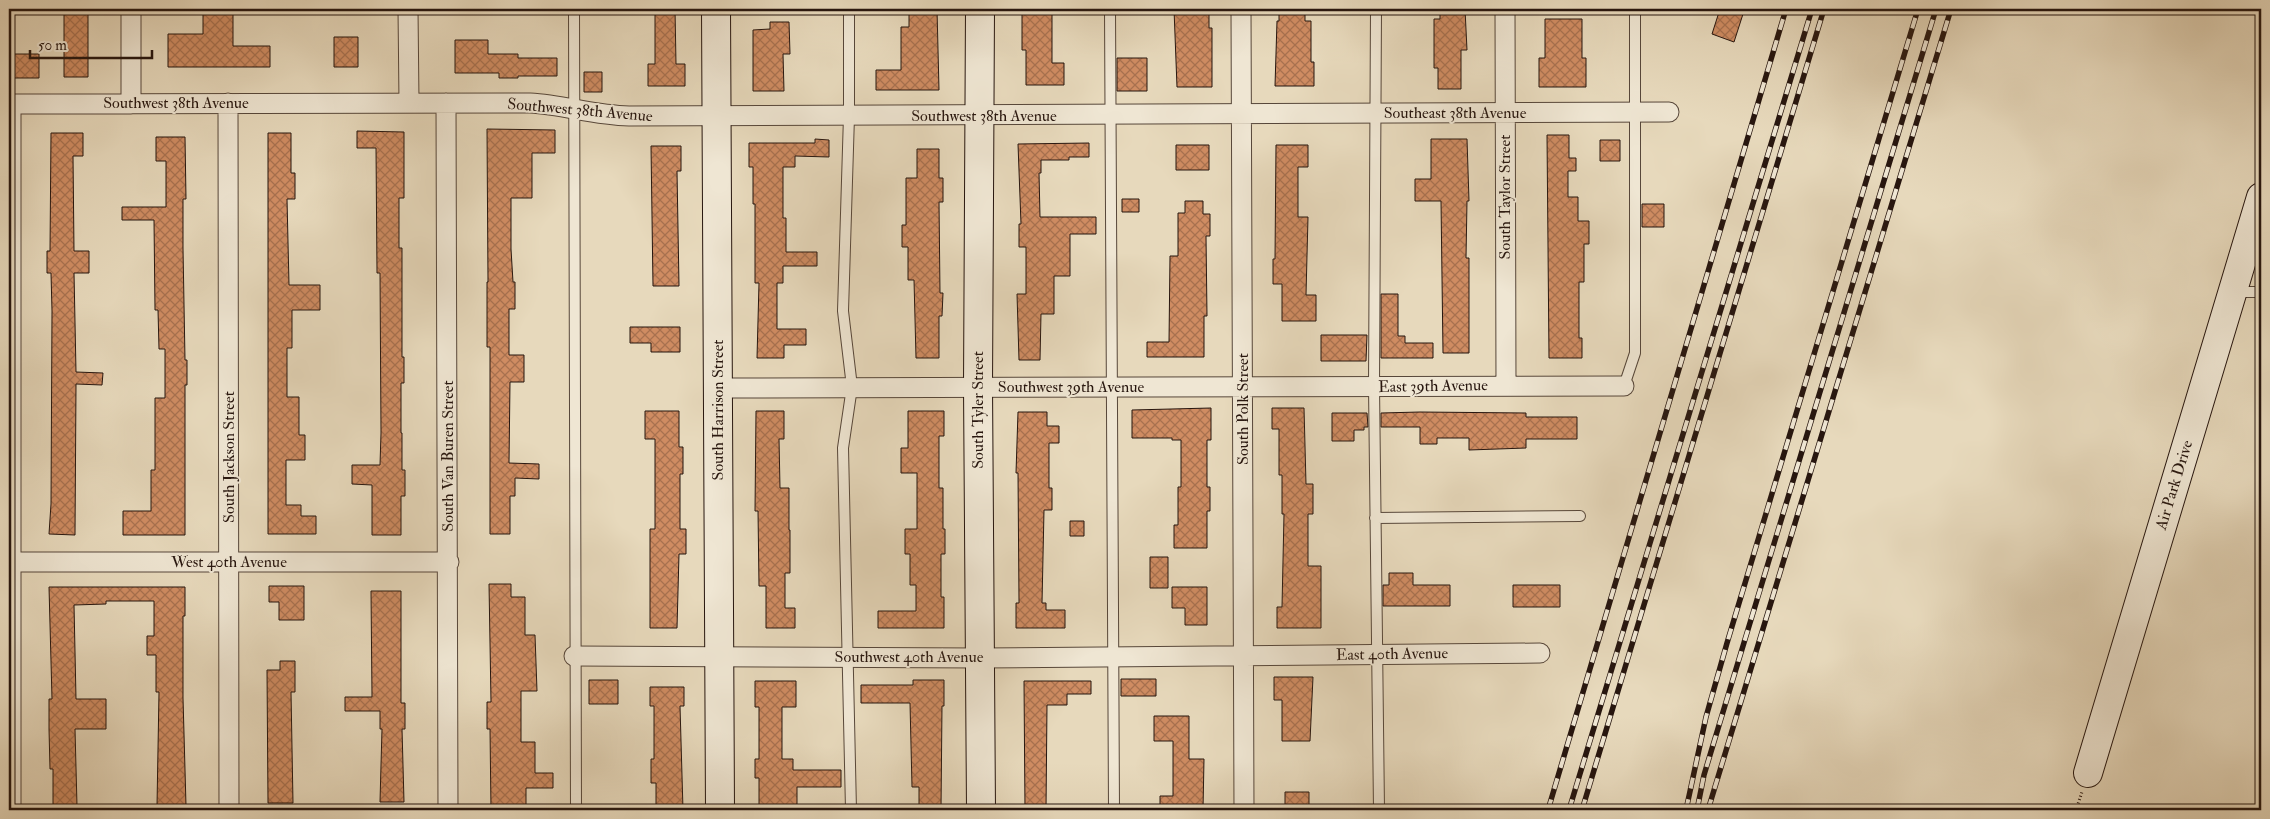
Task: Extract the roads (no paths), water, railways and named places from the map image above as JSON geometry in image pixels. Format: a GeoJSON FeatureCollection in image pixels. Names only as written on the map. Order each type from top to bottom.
{"type":"FeatureCollection","features":[{"type":"Feature","properties":{"kind":"street"},"geometry":{"type":"LineString","coordinates":[[131,9],[131,104]]}},
{"type":"Feature","properties":{"kind":"street"},"geometry":{"type":"LineString","coordinates":[[408,9],[409,102]]}},
{"type":"Feature","properties":{"kind":"street","name":"South Harrison Street"},"geometry":{"type":"LineString","coordinates":[[716,9],[720,810]]}},
{"type":"Feature","properties":{"kind":"street","name":"South Tyler Street"},"geometry":{"type":"LineString","coordinates":[[980,9],[978,386],[981,810]]}},
{"type":"Feature","properties":{"kind":"street","name":"South Polk Street"},"geometry":{"type":"LineString","coordinates":[[1241,9],[1244,810]]}},
{"type":"Feature","properties":{"kind":"street","name":"South Taylor Street"},"geometry":{"type":"LineString","coordinates":[[1504,9],[1506,385]]}},
{"type":"Feature","properties":{"kind":"street","name":"Southwest 38th Avenue"},"geometry":{"type":"LineString","coordinates":[[10,104],[409,102],[541,104],[616,116],[979,116],[1241,113]]}},
{"type":"Feature","properties":{"kind":"street","name":"South Jackson Street"},"geometry":{"type":"LineString","coordinates":[[228,103],[229,810]]}},
{"type":"Feature","properties":{"kind":"street","name":"South Van Buren Street"},"geometry":{"type":"LineString","coordinates":[[446,103],[449,562],[448,810]]}},
{"type":"Feature","properties":{"kind":"street"},"geometry":{"type":"LineString","coordinates":[[10,104],[11,810]]}},
{"type":"Feature","properties":{"kind":"street","name":"Southeast 38th Avenue"},"geometry":{"type":"LineString","coordinates":[[1241,113],[1669,112]]}},
{"type":"Feature","properties":{"kind":"street","name":"Air Park Drive"},"geometry":{"type":"LineString","coordinates":[[2088,773],[2261,197]]}},
{"type":"Feature","properties":{"kind":"street","name":"Southwest 39th Avenue"},"geometry":{"type":"LineString","coordinates":[[718,388],[978,386],[1243,387]]}},
{"type":"Feature","properties":{"kind":"street","name":"East 39th Avenue"},"geometry":{"type":"LineString","coordinates":[[1243,387],[1624,386]]}},
{"type":"Feature","properties":{"kind":"street","name":"West 40th Avenue"},"geometry":{"type":"LineString","coordinates":[[10,562],[449,562]]}},
{"type":"Feature","properties":{"kind":"street","name":"East 40th Avenue"},"geometry":{"type":"LineString","coordinates":[[1244,656],[1540,653]]}},
{"type":"Feature","properties":{"kind":"street","name":"Southwest 40th Avenue"},"geometry":{"type":"LineString","coordinates":[[574,656],[979,658],[1244,656]]}},
{"type":"Feature","properties":{"kind":"lane"},"geometry":{"type":"LineString","coordinates":[[574,9],[574,656],[576,810]]}},
{"type":"Feature","properties":{"kind":"lane"},"geometry":{"type":"LineString","coordinates":[[848,9],[849,116],[843,311],[852,387],[843,448],[851,810]]}},
{"type":"Feature","properties":{"kind":"lane"},"geometry":{"type":"LineString","coordinates":[[1110,9],[1114,810]]}},
{"type":"Feature","properties":{"kind":"lane"},"geometry":{"type":"LineString","coordinates":[[1376,9],[1374,386],[1379,810]]}},
{"type":"Feature","properties":{"kind":"lane"},"geometry":{"type":"LineString","coordinates":[[1624,386],[1635,353],[1635,9]]}},
{"type":"Feature","properties":{"kind":"lane"},"geometry":{"type":"LineString","coordinates":[[2233,292],[2261,292]]}},
{"type":"Feature","properties":{"kind":"lane"},"geometry":{"type":"LineString","coordinates":[[1375,518],[1580,516]]}},
{"type":"Feature","properties":{"kind":"railway"},"geometry":{"type":"LineString","coordinates":[[1548,810],[1786,9]]}},
{"type":"Feature","properties":{"kind":"railway"},"geometry":{"type":"LineString","coordinates":[[1569,810],[1812,9]]}},
{"type":"Feature","properties":{"kind":"railway"},"geometry":{"type":"LineString","coordinates":[[1582,810],[1824,9]]}},
{"type":"Feature","properties":{"kind":"railway"},"geometry":{"type":"LineString","coordinates":[[1686,810],[1706,717],[1727,643],[1918,9]]}},
{"type":"Feature","properties":{"kind":"railway"},"geometry":{"type":"LineString","coordinates":[[1697,810],[1704,775],[1936,9]]}},
{"type":"Feature","properties":{"kind":"railway"},"geometry":{"type":"LineString","coordinates":[[1708,810],[1951,9]]}}]}
